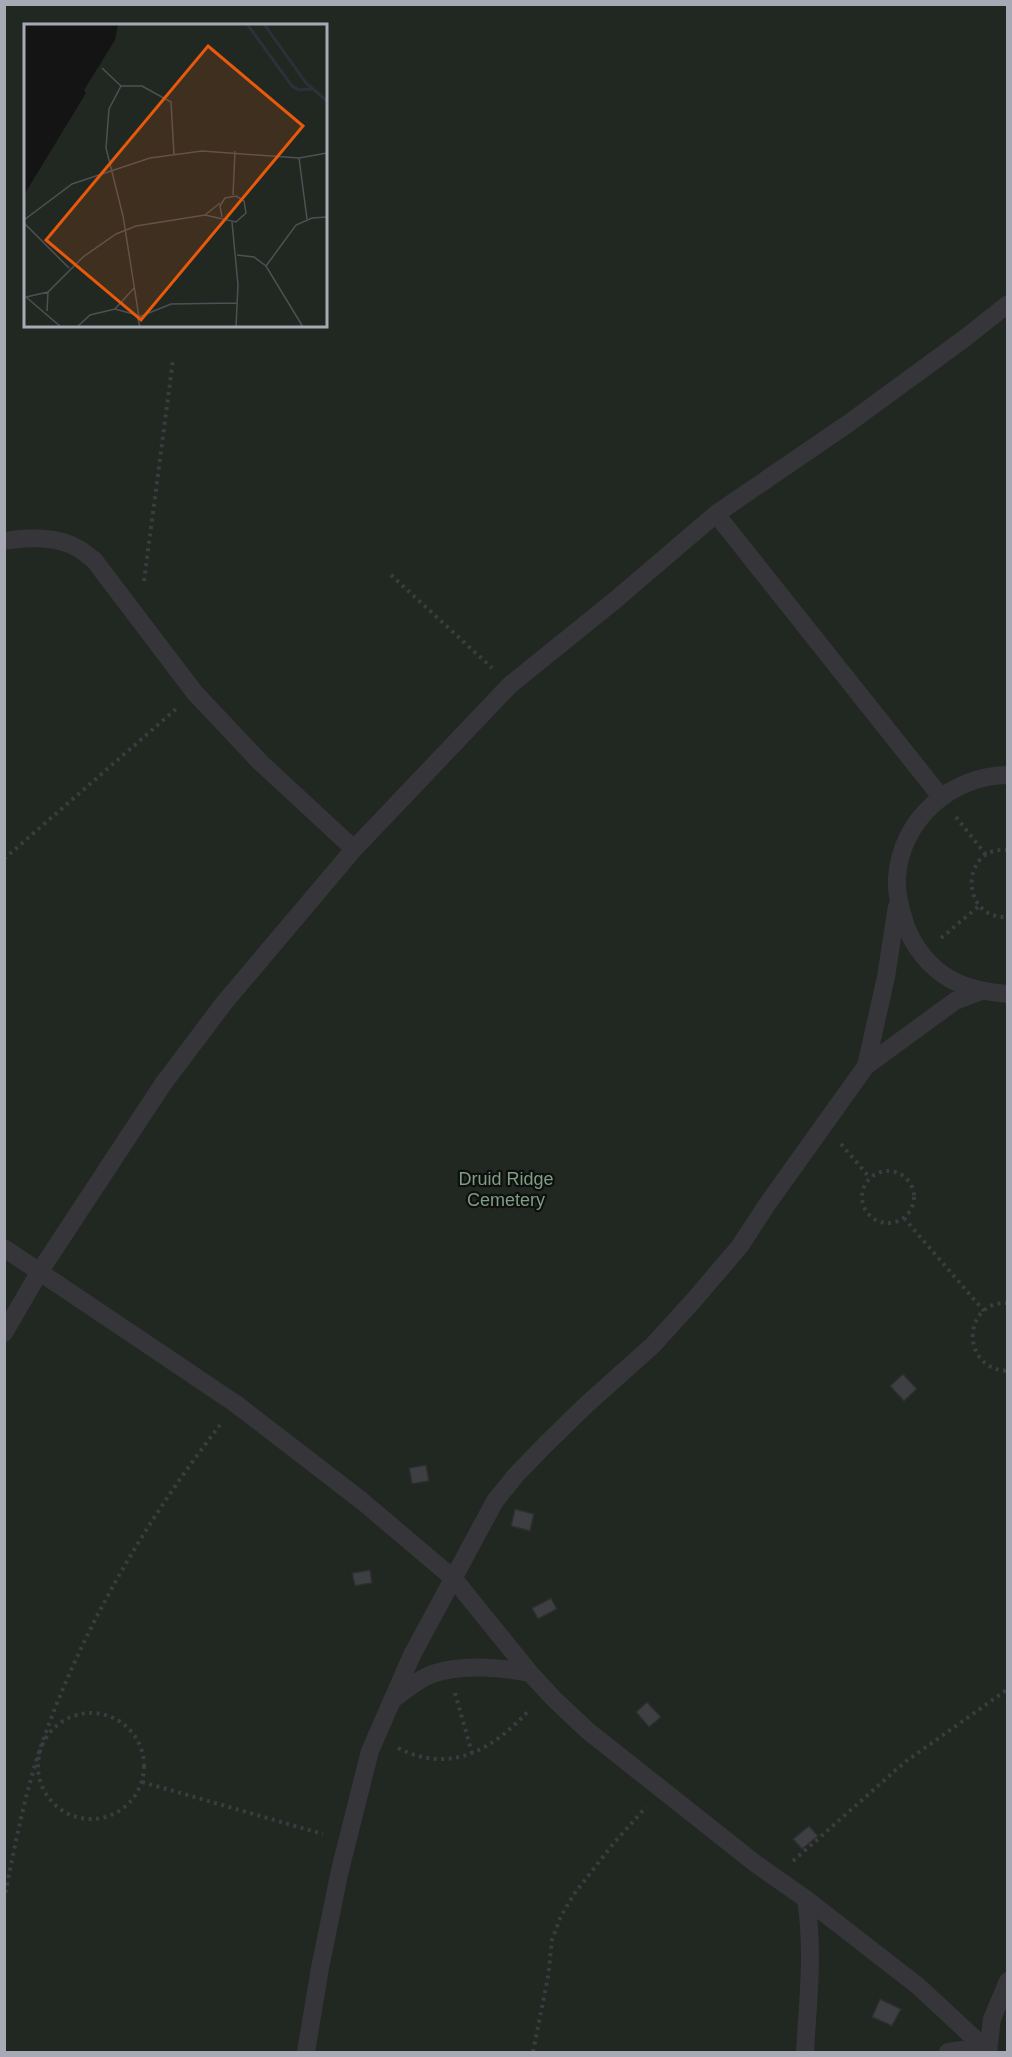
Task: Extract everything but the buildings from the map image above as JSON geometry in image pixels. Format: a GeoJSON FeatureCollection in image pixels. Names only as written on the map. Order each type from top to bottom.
{"type":"FeatureCollection","features":[{"type":"Feature","properties":{"kind":"lane"},"geometry":{"type":"LineString","coordinates":[[4,1333],[40,1271],[163,1084],[225,1003],[354,849],[510,685],[716,514],[849,423],[1008,304]]}},
{"type":"Feature","properties":{"kind":"lane"},"geometry":{"type":"LineString","coordinates":[[716,514],[941,797]]}},
{"type":"Feature","properties":{"kind":"lane"},"geometry":{"type":"LineString","coordinates":[[4,541],[39,539],[62,541],[78,548],[94,560],[195,693],[261,763],[354,849]]}},
{"type":"Feature","properties":{"kind":"lane"},"geometry":{"type":"LineString","coordinates":[[866,1066],[886,977],[898,902],[899,860],[909,836],[924,812],[957,787],[986,777],[1008,775]]}},
{"type":"Feature","properties":{"kind":"lane"},"geometry":{"type":"LineString","coordinates":[[898,902],[909,935],[921,954],[934,967],[950,978],[981,992],[1008,994]]}},
{"type":"Feature","properties":{"kind":"lane"},"geometry":{"type":"LineString","coordinates":[[306,2052],[320,1968],[347,1841],[370,1751],[412,1655],[495,1501],[516,1474],[586,1405],[653,1345],[694,1300],[740,1246],[866,1066],[955,1001],[981,992]]}},
{"type":"Feature","properties":{"kind":"lane"},"geometry":{"type":"LineString","coordinates":[[4,1248],[236,1404],[362,1501],[454,1579],[530,1673],[588,1731],[661,1790],[918,1986],[988,2052]]}},
{"type":"Feature","properties":{"kind":"lane"},"geometry":{"type":"LineString","coordinates":[[392,1700],[431,1674],[463,1669],[504,1668],[530,1673]]}},
{"type":"Feature","properties":{"kind":"lane"},"geometry":{"type":"LineString","coordinates":[[805,2052],[811,1944],[806,1899]]}},
{"type":"Feature","properties":{"kind":"lane"},"geometry":{"type":"LineString","coordinates":[[988,2052],[992,2019],[1008,1981]]}},
{"type":"Feature","properties":{"kind":"lane"},"geometry":{"type":"LineString","coordinates":[[948,2052],[988,2052]]}},
{"type":"Feature","properties":{"kind":"path"},"geometry":{"type":"LineString","coordinates":[[139,621],[173,360]]}},
{"type":"Feature","properties":{"kind":"path"},"geometry":{"type":"LineString","coordinates":[[391,575],[510,685]]}},
{"type":"Feature","properties":{"kind":"path"},"geometry":{"type":"LineString","coordinates":[[4,859],[195,693]]}},
{"type":"Feature","properties":{"kind":"path"},"geometry":{"type":"LineString","coordinates":[[941,797],[986,855]]}},
{"type":"Feature","properties":{"kind":"path"},"geometry":{"type":"LineString","coordinates":[[1008,850],[999,849],[986,855],[975,866],[972,875],[972,893],[980,906],[991,915],[1008,917]]}},
{"type":"Feature","properties":{"kind":"path"},"geometry":{"type":"LineString","coordinates":[[921,954],[980,906]]}},
{"type":"Feature","properties":{"kind":"path"},"geometry":{"type":"LineString","coordinates":[[824,1124],[870,1178]]}},
{"type":"Feature","properties":{"kind":"path"},"geometry":{"type":"LineString","coordinates":[[892,1170],[908,1180],[915,1196],[913,1206],[904,1218],[898,1222],[884,1224],[871,1218],[862,1203],[862,1192],[870,1178],[879,1172],[892,1170]]}},
{"type":"Feature","properties":{"kind":"path"},"geometry":{"type":"LineString","coordinates":[[904,1218],[984,1311]]}},
{"type":"Feature","properties":{"kind":"path"},"geometry":{"type":"LineString","coordinates":[[1008,1303],[995,1304],[984,1311],[973,1329],[972,1339],[975,1352],[981,1360],[995,1369],[1008,1371]]}},
{"type":"Feature","properties":{"kind":"path"},"geometry":{"type":"LineString","coordinates":[[4,1900],[20,1823],[40,1749],[97,1616],[127,1562],[195,1458],[236,1404]]}},
{"type":"Feature","properties":{"kind":"path"},"geometry":{"type":"LineString","coordinates":[[449,1671],[472,1753]]}},
{"type":"Feature","properties":{"kind":"path"},"geometry":{"type":"LineString","coordinates":[[774,1877],[905,1762],[1008,1689]]}},
{"type":"Feature","properties":{"kind":"path"},"geometry":{"type":"LineString","coordinates":[[376,1736],[401,1750],[427,1760],[461,1758],[485,1748],[507,1732],[546,1690]]}},
{"type":"Feature","properties":{"kind":"path"},"geometry":{"type":"LineString","coordinates":[[80,1713],[100,1713],[120,1720],[139,1740],[145,1761],[142,1782],[134,1798],[121,1810],[101,1818],[81,1818],[59,1809],[44,1790],[39,1775],[40,1749],[59,1723],[80,1713]]}},
{"type":"Feature","properties":{"kind":"path"},"geometry":{"type":"LineString","coordinates":[[142,1782],[347,1841]]}},
{"type":"Feature","properties":{"kind":"path"},"geometry":{"type":"LineString","coordinates":[[533,2052],[548,1977],[552,1940],[561,1916],[574,1894],[613,1844],[661,1790]]}},
{"type":"Feature","properties":{"kind":"green space","name":"Druid Ridge Cemetery"},"geometry":{"type":"Polygon","coordinates":[[[5,5],[1007,5],[1007,2052],[5,2052],[5,5]]]}}]}
